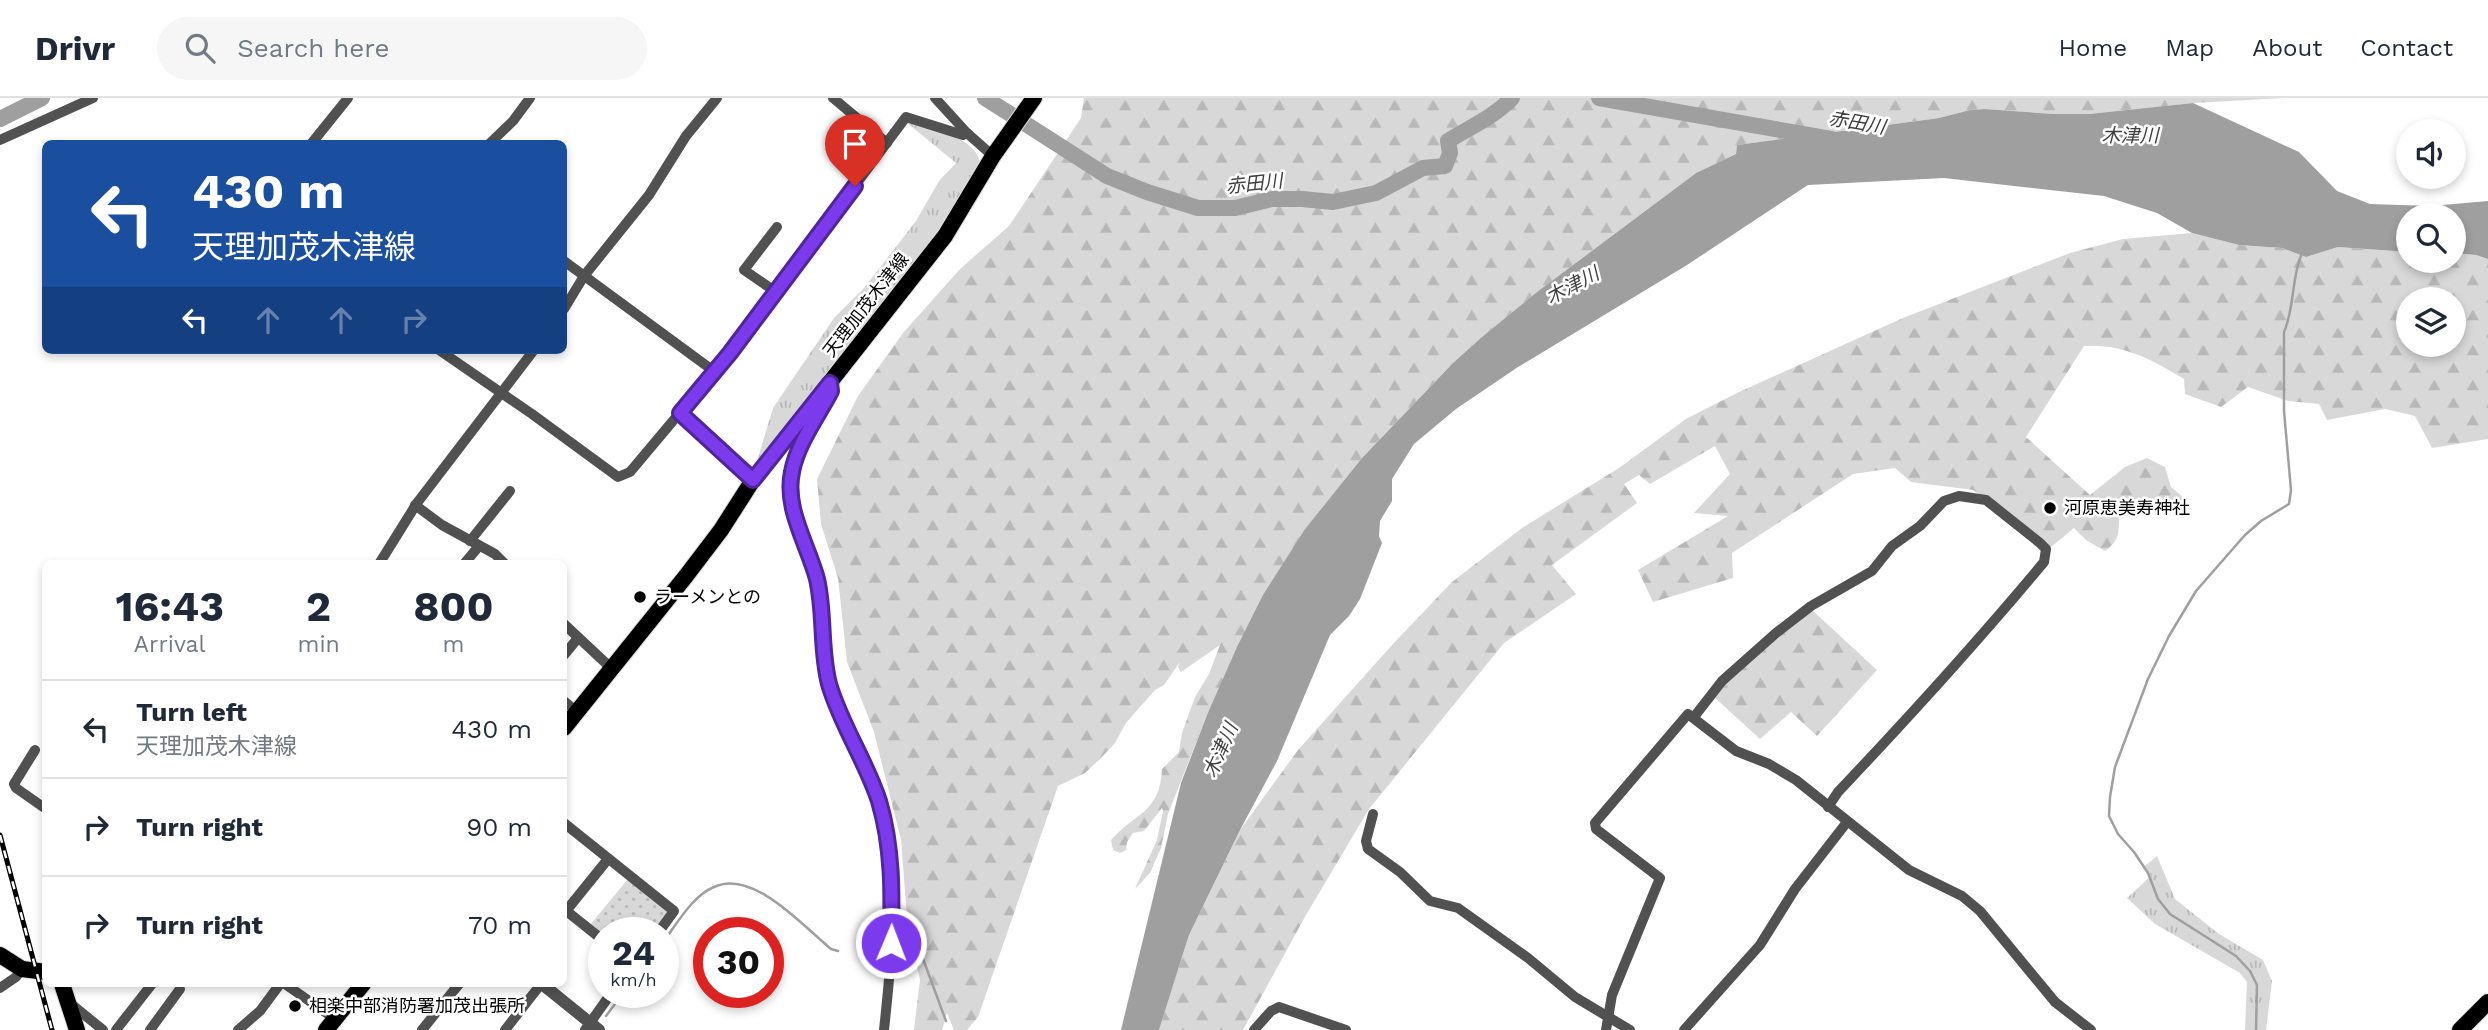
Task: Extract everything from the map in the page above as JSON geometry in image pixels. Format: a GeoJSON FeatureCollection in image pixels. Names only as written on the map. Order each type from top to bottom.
{"type":"FeatureCollection","features":[{"type":"Feature","properties":{"kind":"main road","name":"天理加茂木津線"},"geometry":{"type":"LineString","coordinates":[[567,724],[721,530],[753,480],[944,236],[993,156],[1032,103]]}},
{"type":"Feature","properties":{"kind":"main road"},"geometry":{"type":"LineString","coordinates":[[0,955],[22,969],[42,972]]}},
{"type":"Feature","properties":{"kind":"main road"},"geometry":{"type":"LineString","coordinates":[[63,987],[77,1030]]}},
{"type":"Feature","properties":{"kind":"main road"},"geometry":{"type":"LineString","coordinates":[[331,1024],[361,987]]}},
{"type":"Feature","properties":{"kind":"main road"},"geometry":{"type":"LineString","coordinates":[[2460,1030],[2488,1002]]}},
{"type":"Feature","properties":{"kind":"street"},"geometry":{"type":"LineString","coordinates":[[0,140],[93,98]]}},
{"type":"Feature","properties":{"kind":"street"},"geometry":{"type":"LineString","coordinates":[[315,140],[348,98]]}},
{"type":"Feature","properties":{"kind":"street"},"geometry":{"type":"LineString","coordinates":[[493,140],[513,121],[530,98]]}},
{"type":"Feature","properties":{"kind":"street"},"geometry":{"type":"LineString","coordinates":[[567,304],[584,276],[649,195],[686,136],[717,98]]}},
{"type":"Feature","properties":{"kind":"street"},"geometry":{"type":"LineString","coordinates":[[833,98],[887,143]]}},
{"type":"Feature","properties":{"kind":"street"},"geometry":{"type":"LineString","coordinates":[[935,98],[967,133],[993,156]]}},
{"type":"Feature","properties":{"kind":"street"},"geometry":{"type":"LineString","coordinates":[[445,354],[618,477],[630,472],[715,372],[906,117],[963,135],[967,133]]}},
{"type":"Feature","properties":{"kind":"street"},"geometry":{"type":"LineString","coordinates":[[776,292],[744,270],[777,227]]}},
{"type":"Feature","properties":{"kind":"street"},"geometry":{"type":"LineString","coordinates":[[567,263],[715,372]]}},
{"type":"Feature","properties":{"kind":"street"},"geometry":{"type":"LineString","coordinates":[[381,560],[415,505],[531,354]]}},
{"type":"Feature","properties":{"kind":"street"},"geometry":{"type":"LineString","coordinates":[[830,383],[831,391],[802,446],[792,471],[791,484],[795,516],[817,580],[824,661],[830,687],[879,802],[891,862],[891,943],[884,1030]]}},
{"type":"Feature","properties":{"kind":"street"},"geometry":{"type":"LineString","coordinates":[[680,413],[753,480]]}},
{"type":"Feature","properties":{"kind":"street"},"geometry":{"type":"LineString","coordinates":[[466,560],[510,491]]}},
{"type":"Feature","properties":{"kind":"street"},"geometry":{"type":"LineString","coordinates":[[1694,717],[1722,681],[1776,633],[1811,606],[1872,571],[1892,546],[1920,526],[1944,501],[1959,496],[1986,500],[2040,543],[2046,550],[2044,562],[1933,691],[1838,792],[1828,807]]}},
{"type":"Feature","properties":{"kind":"street"},"geometry":{"type":"LineString","coordinates":[[415,505],[501,560]]}},
{"type":"Feature","properties":{"kind":"street"},"geometry":{"type":"LineString","coordinates":[[567,627],[611,668]]}},
{"type":"Feature","properties":{"kind":"street"},"geometry":{"type":"LineString","coordinates":[[567,651],[578,638]]}},
{"type":"Feature","properties":{"kind":"street"},"geometry":{"type":"LineString","coordinates":[[567,704],[577,712]]}},
{"type":"Feature","properties":{"kind":"street"},"geometry":{"type":"LineString","coordinates":[[1607,1025],[1612,995],[1660,877],[1596,829],[1595,823],[1688,714],[1736,751],[1769,764],[1796,780],[1909,870],[1947,887],[1971,903],[2055,1002],[2091,1030]]}},
{"type":"Feature","properties":{"kind":"street"},"geometry":{"type":"LineString","coordinates":[[35,750],[14,784],[42,806]]}},
{"type":"Feature","properties":{"kind":"street"},"geometry":{"type":"LineString","coordinates":[[1373,814],[1366,841],[1368,849],[1400,872],[1430,901],[1458,908],[1528,958],[1607,1025],[1630,1030]]}},
{"type":"Feature","properties":{"kind":"street"},"geometry":{"type":"LineString","coordinates":[[1684,1030],[1759,945],[1788,898],[1847,822]]}},
{"type":"Feature","properties":{"kind":"street"},"geometry":{"type":"LineString","coordinates":[[567,825],[674,911],[670,917]]}},
{"type":"Feature","properties":{"kind":"street"},"geometry":{"type":"LineString","coordinates":[[567,908],[608,859]]}},
{"type":"Feature","properties":{"kind":"street"},"geometry":{"type":"LineString","coordinates":[[567,912],[588,928]]}},
{"type":"Feature","properties":{"kind":"street"},"geometry":{"type":"LineString","coordinates":[[0,988],[16,977],[22,969]]}},
{"type":"Feature","properties":{"kind":"street"},"geometry":{"type":"LineString","coordinates":[[116,1030],[150,987]]}},
{"type":"Feature","properties":{"kind":"street"},"geometry":{"type":"LineString","coordinates":[[238,1030],[260,1011],[280,987]]}},
{"type":"Feature","properties":{"kind":"street"},"geometry":{"type":"LineString","coordinates":[[286,987],[331,1024]]}},
{"type":"Feature","properties":{"kind":"street"},"geometry":{"type":"LineString","coordinates":[[422,1030],[457,987]]}},
{"type":"Feature","properties":{"kind":"street"},"geometry":{"type":"LineString","coordinates":[[505,1030],[540,987]]}},
{"type":"Feature","properties":{"kind":"street"},"geometry":{"type":"LineString","coordinates":[[545,987],[591,1027],[602,1008]]}},
{"type":"Feature","properties":{"kind":"street"},"geometry":{"type":"LineString","coordinates":[[150,1030],[180,989]]}},
{"type":"Feature","properties":{"kind":"street"},"geometry":{"type":"LineString","coordinates":[[69,1003],[103,1030]]}},
{"type":"Feature","properties":{"kind":"street"},"geometry":{"type":"LineString","coordinates":[[1254,1030],[1279,1006],[1346,1030]]}},
{"type":"Feature","properties":{"kind":"green space"},"geometry":{"type":"Polygon","coordinates":[[[1084,98],[2284,98],[2193,103],[2089,114],[1970,110],[1939,118],[1737,145],[1736,154],[1696,173],[1537,292],[1483,336],[1454,362],[1362,458],[1305,529],[1207,715],[1168,814],[1161,848],[1150,873],[1135,889],[1157,840],[1162,808],[1144,831],[1133,833],[1127,842],[1126,850],[1120,853],[1113,850],[1111,840],[1145,810],[1157,795],[1162,769],[1179,752],[1182,733],[1195,697],[1209,674],[1220,645],[1181,672],[1178,667],[1180,662],[1164,685],[1155,690],[1126,723],[1115,743],[1101,758],[1085,773],[1058,786],[978,1017],[967,1030],[954,1030],[947,1013],[942,1030],[914,1030],[920,980],[908,929],[901,840],[874,732],[847,662],[838,578],[821,524],[817,479],[858,396],[903,333],[960,269],[1009,226],[1081,118],[1084,98]]]}},
{"type":"Feature","properties":{"kind":"green space"},"geometry":{"type":"Polygon","coordinates":[[[906,122],[961,140],[970,146],[980,162],[942,226],[757,461],[773,408],[834,318],[864,288],[916,221],[939,181],[956,163],[906,122]]]}},
{"type":"Feature","properties":{"kind":"green space"},"geometry":{"type":"Polygon","coordinates":[[[2192,233],[2239,245],[2282,248],[2306,257],[2338,247],[2396,251],[2396,273],[2466,273],[2466,254],[2488,259],[2488,439],[2432,448],[2415,416],[2385,409],[2327,420],[2319,404],[2288,401],[2248,387],[2221,407],[2185,394],[2184,379],[2149,359],[2111,347],[2084,346],[2026,437],[2090,495],[2125,467],[2147,458],[2165,467],[2171,487],[2184,498],[2181,504],[2172,507],[2153,499],[2127,509],[2119,517],[2116,540],[2105,551],[2086,540],[2074,528],[2051,547],[2022,523],[1973,490],[1911,482],[1895,468],[1853,474],[1732,553],[1733,578],[1653,602],[1638,570],[1728,516],[1694,513],[1730,474],[1715,446],[1650,484],[1639,475],[1624,484],[1637,503],[1552,565],[1576,594],[1504,643],[1369,809],[1306,915],[1243,1030],[1159,1030],[1189,935],[1240,830],[1298,750],[1452,582],[1522,528],[1619,468],[1686,419],[1739,392],[1903,318],[2070,253],[2123,239],[2192,233]]]}},
{"type":"Feature","properties":{"kind":"green space"},"geometry":{"type":"Polygon","coordinates":[[[1813,611],[1877,670],[1817,736],[1791,712],[1760,739],[1714,697],[1725,683],[1801,617],[1813,611]]]}},
{"type":"Feature","properties":{"kind":"green space"},"geometry":{"type":"Polygon","coordinates":[[[2157,856],[2175,899],[2219,934],[2263,960],[2272,981],[2266,1030],[2245,1030],[2247,982],[2240,973],[2155,924],[2127,898],[2151,876],[2145,866],[2157,856]]]}},
{"type":"Feature","properties":{"kind":"green space"},"geometry":{"type":"Polygon","coordinates":[[[628,879],[668,913],[665,917],[597,917],[628,879]]]}},
{"type":"Feature","properties":{"kind":"water","name":"木津川"},"geometry":{"type":"Polygon","coordinates":[[[2193,103],[2299,152],[2337,191],[2370,204],[2396,205],[2396,251],[2338,247],[2306,257],[2282,248],[2239,245],[2192,233],[2157,213],[2104,196],[1944,178],[1808,185],[1687,265],[1518,367],[1456,409],[1414,444],[1392,479],[1392,501],[1380,521],[1379,536],[1382,543],[1360,599],[1349,616],[1330,635],[1277,761],[1189,935],[1159,1030],[1121,1030],[1181,783],[1237,647],[1263,595],[1305,529],[1362,458],[1454,362],[1537,292],[1696,173],[1736,154],[1737,145],[1939,118],[1970,110],[2089,114],[2193,103]]]}},
{"type":"Feature","properties":{"kind":"water"},"geometry":{"type":"Polygon","coordinates":[[[2488,201],[2488,259],[2466,254],[2465,203],[2488,201]]]}},
{"type":"Feature","properties":{"kind":"waterway","name":"赤田川"},"geometry":{"type":"LineString","coordinates":[[0,119],[42,98]]}},
{"type":"Feature","properties":{"kind":"waterway","name":"赤田川"},"geometry":{"type":"LineString","coordinates":[[985,98],[1107,176],[1198,208],[1235,208],[1272,199],[1333,202],[1376,193],[1423,168],[1445,166],[1450,153],[1448,141],[1490,116],[1512,98]]}},
{"type":"Feature","properties":{"kind":"waterway","name":"赤田川"},"geometry":{"type":"LineString","coordinates":[[1599,98],[1831,139]]}},
{"type":"Feature","properties":{"kind":"waterway"},"geometry":{"type":"LineString","coordinates":[[2256,1030],[2257,985],[2250,971],[2236,956],[2170,914],[2158,899],[2148,873],[2118,834],[2109,816],[2110,797],[2115,767],[2148,679],[2169,636],[2196,591],[2245,535],[2261,521],[2289,504],[2291,490],[2284,411],[2284,332],[2302,253]]}},
{"type":"Feature","properties":{"kind":"waterway"},"geometry":{"type":"LineString","coordinates":[[679,919],[706,891],[729,884],[745,886],[776,902],[831,949],[838,951]]}},
{"type":"Feature","properties":{"kind":"waterway"},"geometry":{"type":"LineString","coordinates":[[922,956],[946,1021]]}},
{"type":"Feature","properties":{"kind":"waterway"},"geometry":{"type":"LineString","coordinates":[[606,1016],[612,1008]]}},
{"type":"Feature","properties":{"kind":"railway"},"geometry":{"type":"LineString","coordinates":[[0,835],[52,1030]]}},
{"type":"Feature","properties":{"kind":"place","name":"河原恵美寿神社"},"geometry":{"type":"Point","coordinates":[2050,508]}},
{"type":"Feature","properties":{"kind":"place","name":"ラーメンとの"},"geometry":{"type":"Point","coordinates":[640,597]}},
{"type":"Feature","properties":{"kind":"place","name":"相楽中部消防署加茂出張所"},"geometry":{"type":"Point","coordinates":[295,1006]}},
{"type":"Feature","properties":{"kind":"route"},"geometry":{"type":"LineString","coordinates":[[855,186],[730,353],[680,413],[753,480],[830,383],[831,391],[802,446],[792,471],[791,484],[795,516],[817,580],[824,661],[830,687],[879,802],[891,862],[891,943]]}}]}
